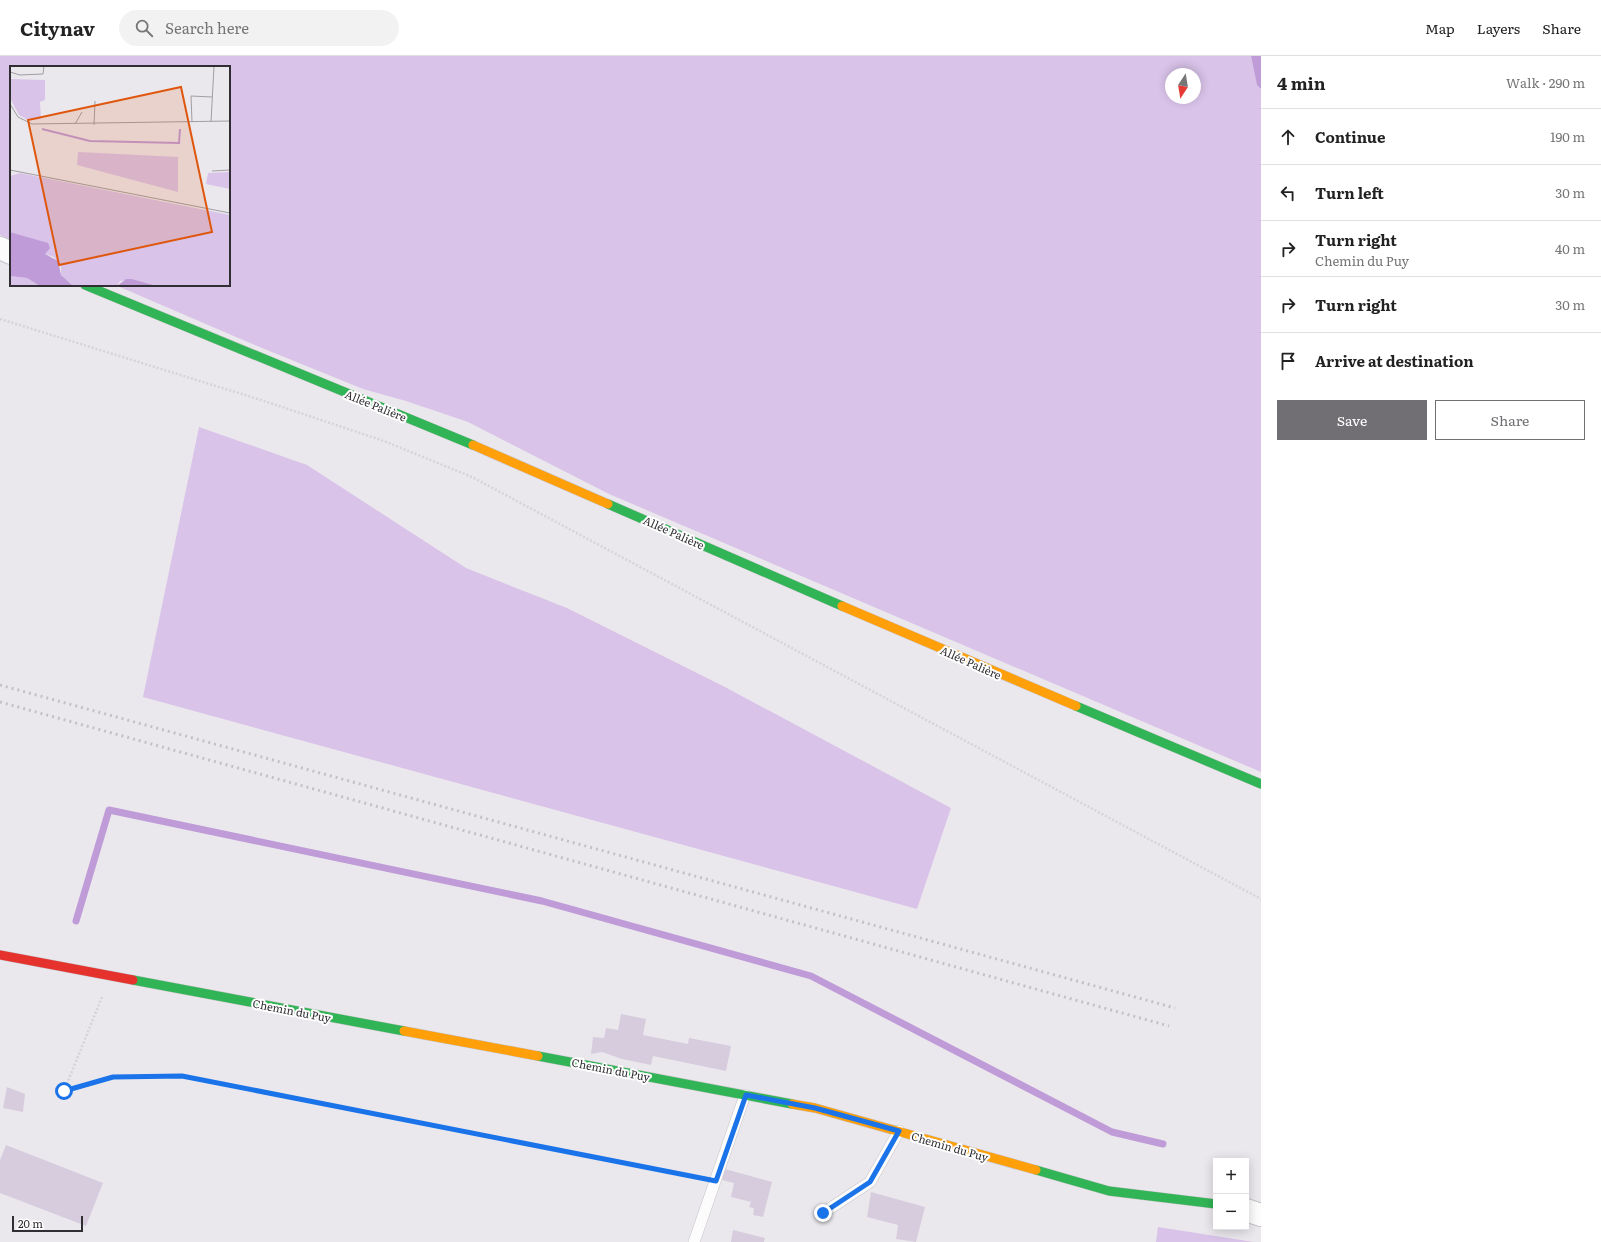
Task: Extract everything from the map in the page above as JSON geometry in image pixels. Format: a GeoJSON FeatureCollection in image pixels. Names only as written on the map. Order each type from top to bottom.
{"type":"FeatureCollection","features":[{"type":"Feature","properties":{"kind":"street"},"geometry":{"type":"LineString","coordinates":[[0,248],[10,253]]}},
{"type":"Feature","properties":{"kind":"street","name":"Allée Palière"},"geometry":{"type":"LineString","coordinates":[[87,286],[489,452],[1001,675],[1261,784]]}},
{"type":"Feature","properties":{"kind":"street","name":"Chemin du Puy"},"geometry":{"type":"LineString","coordinates":[[0,955],[815,1108],[1109,1191],[1213,1204]]}},
{"type":"Feature","properties":{"kind":"street"},"geometry":{"type":"LineString","coordinates":[[1249,1211],[1261,1215]]}},
{"type":"Feature","properties":{"kind":"lane"},"geometry":{"type":"LineString","coordinates":[[694,1242],[746,1095]]}},
{"type":"Feature","properties":{"kind":"lane"},"geometry":{"type":"LineString","coordinates":[[823,1213],[870,1182],[899,1131]]}},
{"type":"Feature","properties":{"kind":"path"},"geometry":{"type":"LineString","coordinates":[[0,319],[261,400],[384,441],[472,477],[1261,899]]}},
{"type":"Feature","properties":{"kind":"path"},"geometry":{"type":"LineString","coordinates":[[110,976],[64,1091],[113,1077],[182,1076],[716,1181]]}},
{"type":"Feature","properties":{"kind":"shaded area"},"geometry":{"type":"Polygon","coordinates":[[[0,56],[1251,56],[1257,84],[1261,89],[1261,772],[609,494],[468,422],[406,401],[363,389],[250,343],[117,286],[230,286],[230,66],[10,66],[10,240],[0,235],[0,56]]]}},
{"type":"Feature","properties":{"kind":"shaded area"},"geometry":{"type":"Polygon","coordinates":[[[1251,56],[1261,56],[1261,89],[1257,85],[1251,56]]]}},
{"type":"Feature","properties":{"kind":"shaded area"},"geometry":{"type":"Polygon","coordinates":[[[199,427],[307,465],[466,568],[567,608],[725,687],[951,808],[917,909],[143,697],[199,427]]]}},
{"type":"Feature","properties":{"kind":"shaded area"},"geometry":{"type":"Polygon","coordinates":[[[1158,1227],[1254,1242],[1156,1242],[1158,1227]]]}},
{"type":"Feature","properties":{"kind":"building"},"geometry":{"type":"Polygon","coordinates":[[[621,1014],[646,1019],[643,1035],[688,1044],[689,1038],[731,1046],[726,1071],[653,1056],[651,1065],[622,1059],[602,1052],[591,1054],[593,1037],[604,1038],[606,1028],[618,1030],[621,1014]]]}},
{"type":"Feature","properties":{"kind":"building"},"geometry":{"type":"Polygon","coordinates":[[[7,1087],[25,1094],[23,1112],[3,1108],[7,1087]]]}},
{"type":"Feature","properties":{"kind":"building"},"geometry":{"type":"Polygon","coordinates":[[[6,1145],[103,1183],[86,1226],[0,1193],[0,1160],[6,1145]]]}},
{"type":"Feature","properties":{"kind":"building"},"geometry":{"type":"Polygon","coordinates":[[[725,1169],[772,1182],[763,1217],[753,1215],[754,1208],[749,1207],[751,1202],[731,1197],[734,1183],[722,1180],[725,1169]]]}},
{"type":"Feature","properties":{"kind":"building"},"geometry":{"type":"Polygon","coordinates":[[[871,1192],[925,1207],[916,1242],[896,1239],[898,1225],[867,1217],[871,1192]]]}},
{"type":"Feature","properties":{"kind":"building"},"geometry":{"type":"Polygon","coordinates":[[[733,1230],[765,1238],[764,1242],[731,1242],[733,1230]]]}},
{"type":"Feature","properties":{"kind":"waterway"},"geometry":{"type":"LineString","coordinates":[[76,921],[109,810],[542,901],[811,976],[1112,1132],[1163,1144]]}},
{"type":"Feature","properties":{"kind":"railway"},"geometry":{"type":"LineString","coordinates":[[0,685],[1175,1008]]}},
{"type":"Feature","properties":{"kind":"railway"},"geometry":{"type":"LineString","coordinates":[[0,702],[1169,1026]]}},
{"type":"Feature","properties":{"kind":"traffic: fast"},"geometry":{"type":"LineString","coordinates":[[87,286],[473,445]]}},
{"type":"Feature","properties":{"kind":"traffic: fast"},"geometry":{"type":"LineString","coordinates":[[608,504],[842,606]]}},
{"type":"Feature","properties":{"kind":"traffic: fast"},"geometry":{"type":"LineString","coordinates":[[1076,706],[1261,784]]}},
{"type":"Feature","properties":{"kind":"traffic: fast"},"geometry":{"type":"LineString","coordinates":[[133,980],[404,1031]]}},
{"type":"Feature","properties":{"kind":"traffic: fast"},"geometry":{"type":"LineString","coordinates":[[538,1056],[792,1104]]}},
{"type":"Feature","properties":{"kind":"traffic: fast"},"geometry":{"type":"LineString","coordinates":[[1036,1170],[1109,1191],[1213,1204]]}},
{"type":"Feature","properties":{"kind":"traffic: slow"},"geometry":{"type":"LineString","coordinates":[[473,445],[608,504]]}},
{"type":"Feature","properties":{"kind":"traffic: slow"},"geometry":{"type":"LineString","coordinates":[[842,606],[1076,706]]}},
{"type":"Feature","properties":{"kind":"traffic: slow"},"geometry":{"type":"LineString","coordinates":[[404,1031],[538,1056]]}},
{"type":"Feature","properties":{"kind":"traffic: slow"},"geometry":{"type":"LineString","coordinates":[[792,1104],[815,1108],[1036,1170]]}},
{"type":"Feature","properties":{"kind":"traffic: jam"},"geometry":{"type":"LineString","coordinates":[[0,955],[133,980]]}},
{"type":"Feature","properties":{"kind":"route"},"geometry":{"type":"LineString","coordinates":[[64,1091],[113,1077],[182,1076],[716,1181],[746,1095],[815,1108],[899,1131],[870,1182],[823,1213]]}}]}
